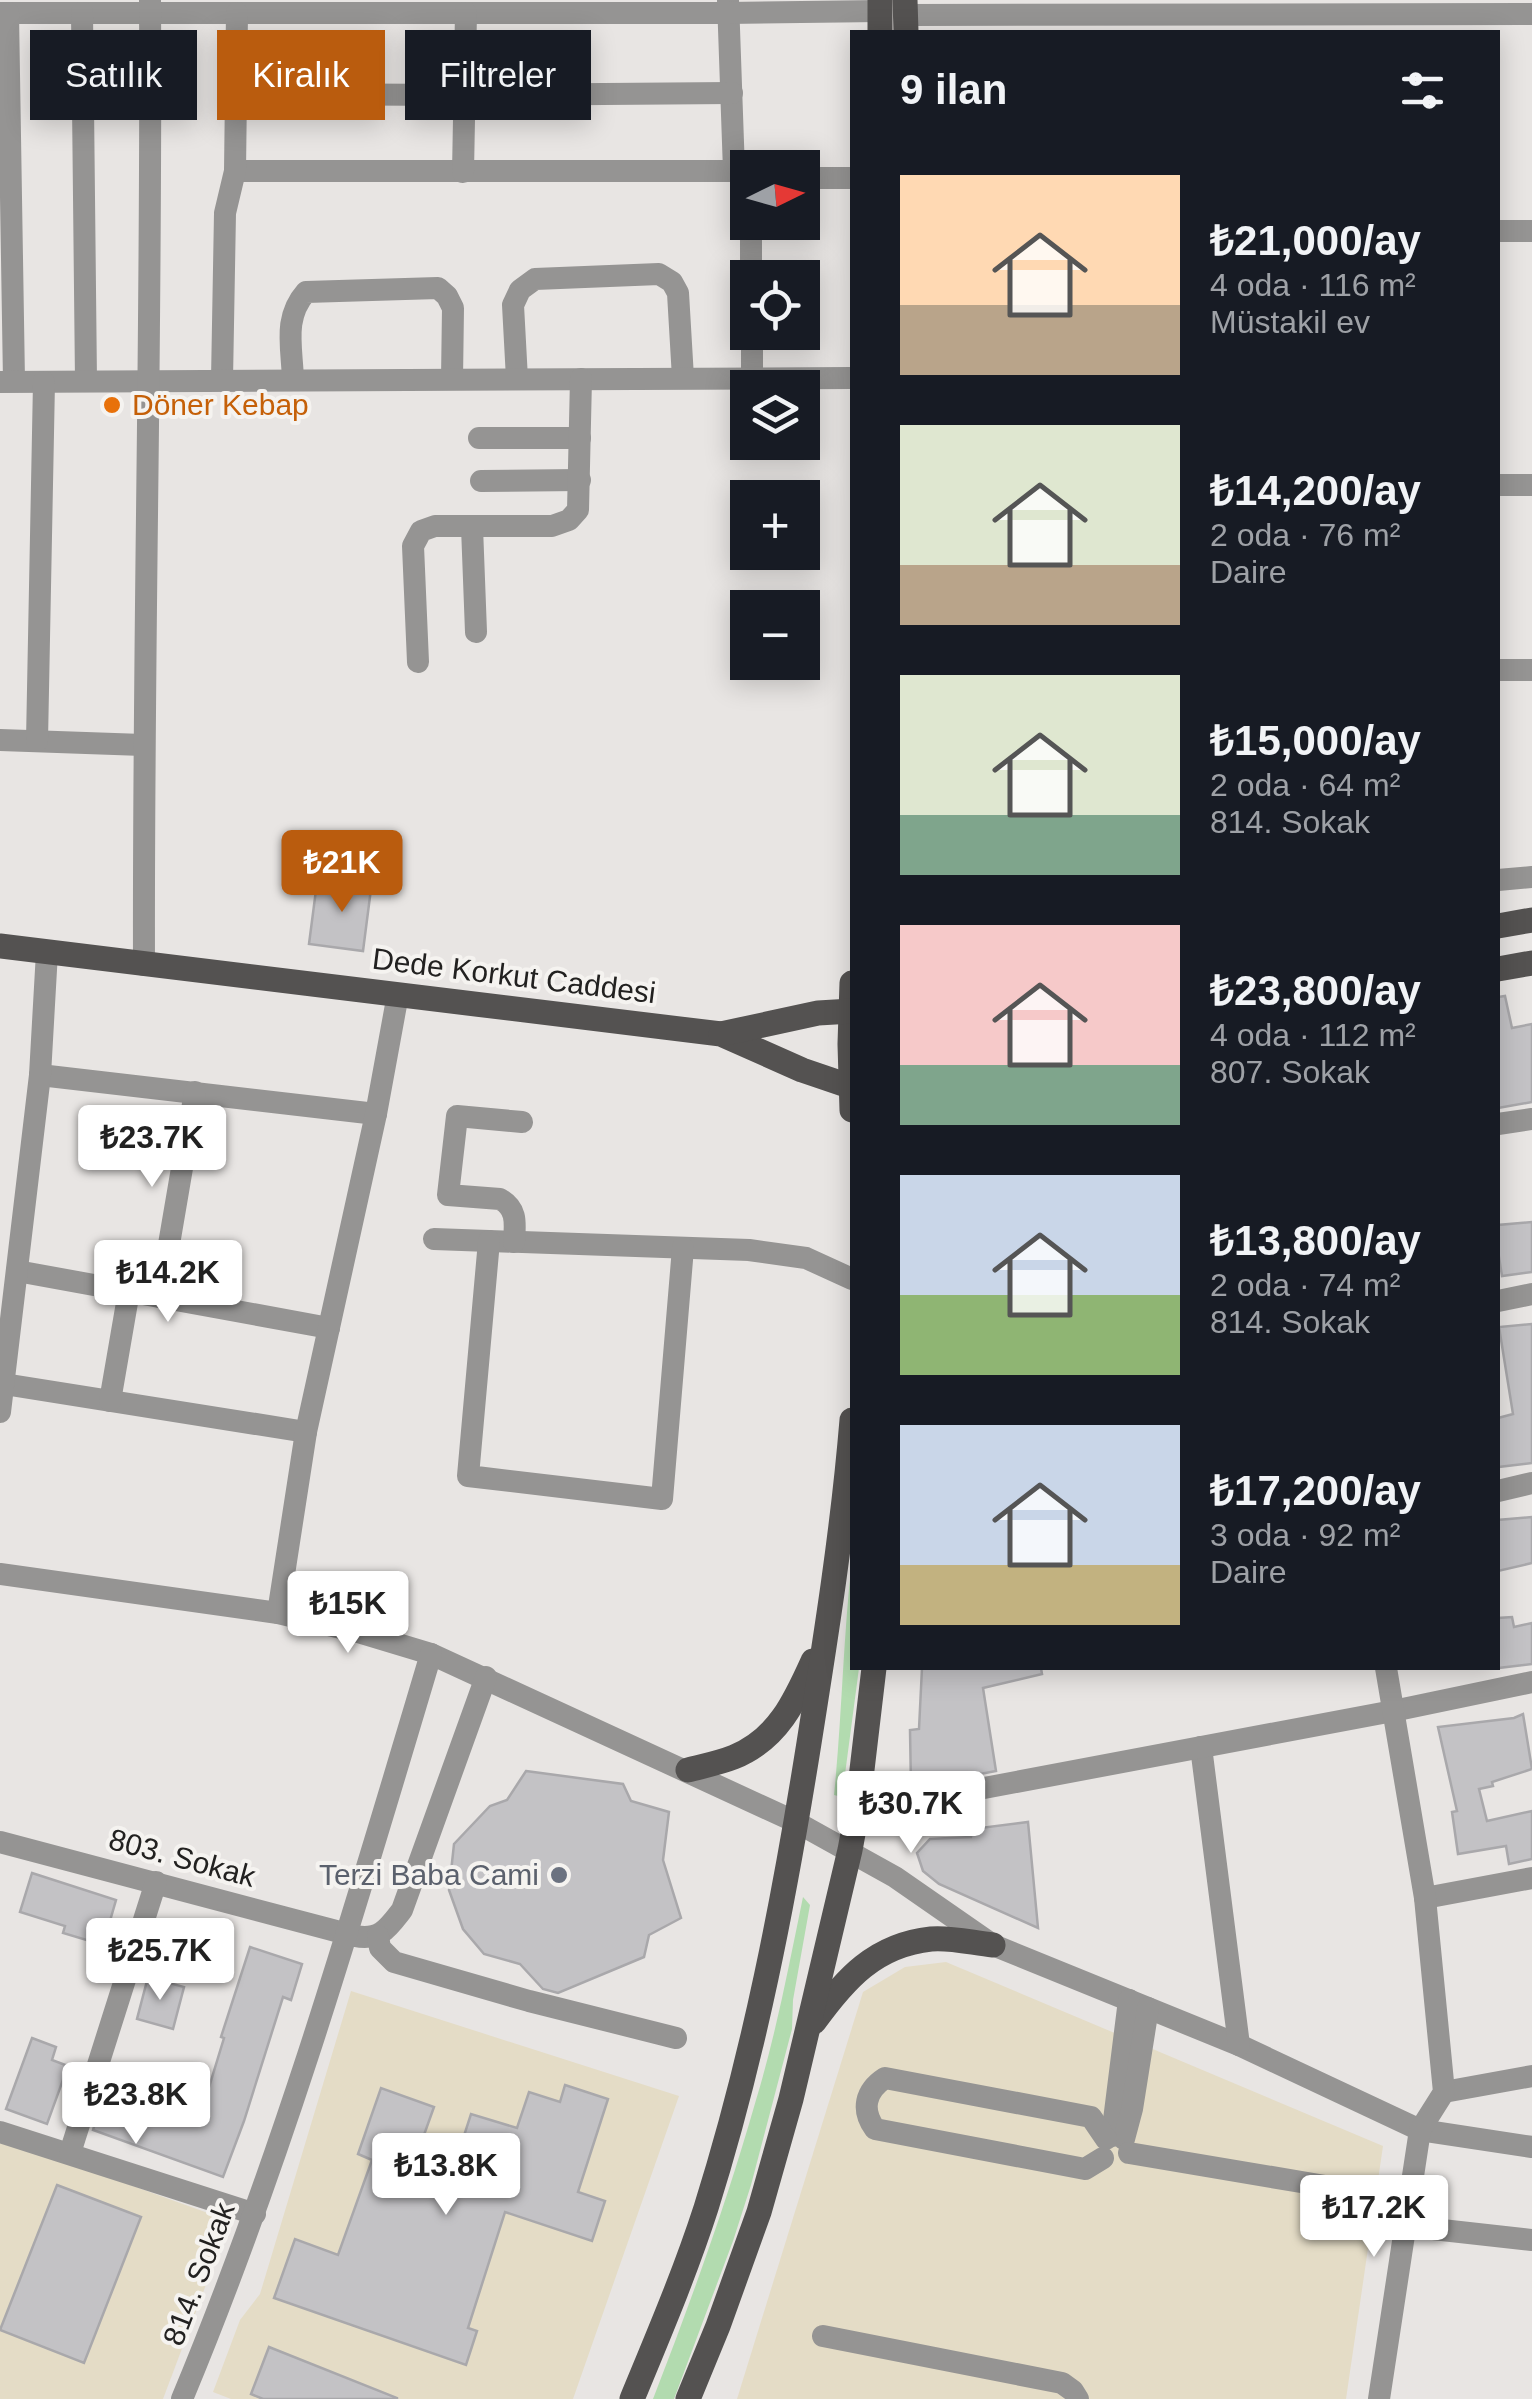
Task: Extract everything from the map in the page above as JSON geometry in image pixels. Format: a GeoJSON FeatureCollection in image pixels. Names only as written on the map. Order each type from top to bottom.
{"type":"FeatureCollection","features":[{"type":"Feature","properties":{"kind":"main road"},"geometry":{"type":"LineString","coordinates":[[1500,926],[1532,920]]}},
{"type":"Feature","properties":{"kind":"main road","name":"Dede Korkut Caddesi"},"geometry":{"type":"LineString","coordinates":[[0,946],[722,1034],[850,1094]]}},
{"type":"Feature","properties":{"kind":"main road"},"geometry":{"type":"LineString","coordinates":[[1500,969],[1532,963]]}},
{"type":"Feature","properties":{"kind":"main road","name":"Dede Korkut Caddesi"},"geometry":{"type":"LineString","coordinates":[[722,1034],[818,1013],[850,1011]]}},
{"type":"Feature","properties":{"kind":"main road"},"geometry":{"type":"LineString","coordinates":[[632,2399],[683,2274],[744,2078],[796,1822],[828,1629],[850,1442]]}},
{"type":"Feature","properties":{"kind":"main road"},"geometry":{"type":"LineString","coordinates":[[688,1770],[734,1757],[763,1740],[777,1726],[792,1707],[828,1629]]}},
{"type":"Feature","properties":{"kind":"main road"},"geometry":{"type":"LineString","coordinates":[[688,2399],[759,2212],[791,2099],[858,1812],[874,1670]]}},
{"type":"Feature","properties":{"kind":"main road"},"geometry":{"type":"LineString","coordinates":[[805,2034],[832,1996],[862,1965],[898,1946],[933,1939],[993,1944]]}},
{"type":"Feature","properties":{"kind":"street"},"geometry":{"type":"LineString","coordinates":[[144,965],[150,6]]}},
{"type":"Feature","properties":{"kind":"street"},"geometry":{"type":"LineString","coordinates":[[730,378],[7,382],[4,13],[204,6],[237,13],[290,6],[466,13],[527,7],[728,7],[893,15],[1532,14]]}},
{"type":"Feature","properties":{"kind":"street"},"geometry":{"type":"LineString","coordinates":[[728,7],[738,150]]}},
{"type":"Feature","properties":{"kind":"street"},"geometry":{"type":"LineString","coordinates":[[82,13],[86,381]]}},
{"type":"Feature","properties":{"kind":"street"},"geometry":{"type":"LineString","coordinates":[[237,13],[237,30]]}},
{"type":"Feature","properties":{"kind":"street"},"geometry":{"type":"LineString","coordinates":[[466,13],[466,30]]}},
{"type":"Feature","properties":{"kind":"street"},"geometry":{"type":"LineString","coordinates":[[591,94],[732,93]]}},
{"type":"Feature","properties":{"kind":"street"},"geometry":{"type":"LineString","coordinates":[[222,380],[226,212],[235,171],[236,120]]}},
{"type":"Feature","properties":{"kind":"street"},"geometry":{"type":"LineString","coordinates":[[463,172],[464,120]]}},
{"type":"Feature","properties":{"kind":"street"},"geometry":{"type":"LineString","coordinates":[[235,171],[730,175]]}},
{"type":"Feature","properties":{"kind":"street"},"geometry":{"type":"LineString","coordinates":[[820,178],[850,178]]}},
{"type":"Feature","properties":{"kind":"street"},"geometry":{"type":"LineString","coordinates":[[1500,231],[1532,231]]}},
{"type":"Feature","properties":{"kind":"street"},"geometry":{"type":"LineString","coordinates":[[516,379],[513,305],[520,290],[535,279],[659,274],[672,282],[678,293],[682,378]]}},
{"type":"Feature","properties":{"kind":"street"},"geometry":{"type":"LineString","coordinates":[[293,380],[290,316],[306,292],[438,288],[452,308],[452,379]]}},
{"type":"Feature","properties":{"kind":"street"},"geometry":{"type":"LineString","coordinates":[[820,378],[850,378]]}},
{"type":"Feature","properties":{"kind":"street"},"geometry":{"type":"LineString","coordinates":[[418,662],[414,546],[421,531],[435,526],[552,526],[569,520],[578,510],[581,379]]}},
{"type":"Feature","properties":{"kind":"street"},"geometry":{"type":"LineString","coordinates":[[37,741],[44,382]]}},
{"type":"Feature","properties":{"kind":"street"},"geometry":{"type":"LineString","coordinates":[[478,438],[580,438]]}},
{"type":"Feature","properties":{"kind":"street"},"geometry":{"type":"LineString","coordinates":[[481,481],[580,480]]}},
{"type":"Feature","properties":{"kind":"street"},"geometry":{"type":"LineString","coordinates":[[1500,485],[1532,485]]}},
{"type":"Feature","properties":{"kind":"street"},"geometry":{"type":"LineString","coordinates":[[472,527],[476,632]]}},
{"type":"Feature","properties":{"kind":"street"},"geometry":{"type":"LineString","coordinates":[[1500,670],[1532,670]]}},
{"type":"Feature","properties":{"kind":"street"},"geometry":{"type":"LineString","coordinates":[[0,740],[144,745]]}},
{"type":"Feature","properties":{"kind":"street"},"geometry":{"type":"LineString","coordinates":[[1500,880],[1532,877]]}},
{"type":"Feature","properties":{"kind":"street"},"geometry":{"type":"LineString","coordinates":[[0,1412],[40,1074],[46,952]]}},
{"type":"Feature","properties":{"kind":"street"},"geometry":{"type":"LineString","coordinates":[[278,1613],[306,1432],[376,1114],[398,994]]}},
{"type":"Feature","properties":{"kind":"street"},"geometry":{"type":"LineString","coordinates":[[40,1074],[376,1114]]}},
{"type":"Feature","properties":{"kind":"street"},"geometry":{"type":"LineString","coordinates":[[160,1297],[195,1092]]}},
{"type":"Feature","properties":{"kind":"street"},"geometry":{"type":"LineString","coordinates":[[514,1242],[515,1217],[506,1202],[448,1196],[456,1116],[522,1122]]}},
{"type":"Feature","properties":{"kind":"street"},"geometry":{"type":"LineString","coordinates":[[1500,1124],[1532,1119]]}},
{"type":"Feature","properties":{"kind":"street"},"geometry":{"type":"LineString","coordinates":[[434,1238],[792,1254],[820,1262],[850,1278]]}},
{"type":"Feature","properties":{"kind":"street"},"geometry":{"type":"LineString","coordinates":[[489,1240],[468,1476],[662,1499],[682,1248]]}},
{"type":"Feature","properties":{"kind":"street"},"geometry":{"type":"LineString","coordinates":[[17,1271],[329,1328]]}},
{"type":"Feature","properties":{"kind":"street"},"geometry":{"type":"LineString","coordinates":[[110,1401],[130,1291]]}},
{"type":"Feature","properties":{"kind":"street"},"geometry":{"type":"LineString","coordinates":[[1500,1301],[1532,1294]]}},
{"type":"Feature","properties":{"kind":"street"},"geometry":{"type":"LineString","coordinates":[[4,1384],[306,1432]]}},
{"type":"Feature","properties":{"kind":"street"},"geometry":{"type":"LineString","coordinates":[[1500,1491],[1532,1483]]}},
{"type":"Feature","properties":{"kind":"street"},"geometry":{"type":"LineString","coordinates":[[0,1574],[278,1613],[431,1654],[796,1822],[895,1877],[993,1944],[1239,2045],[1420,2130],[1532,2146]]}},
{"type":"Feature","properties":{"kind":"street","name":"814. Sokak"},"geometry":{"type":"LineString","coordinates":[[182,2399],[255,2214],[348,1932],[431,1654]]}},
{"type":"Feature","properties":{"kind":"street"},"geometry":{"type":"LineString","coordinates":[[1379,2399],[1420,2130],[1444,2092],[1425,1898],[1386,1670]]}},
{"type":"Feature","properties":{"kind":"street"},"geometry":{"type":"LineString","coordinates":[[486,1678],[402,1910],[378,1936],[380,1948],[394,1962],[676,2038]]}},
{"type":"Feature","properties":{"kind":"street"},"geometry":{"type":"LineString","coordinates":[[858,1812],[1532,1682]]}},
{"type":"Feature","properties":{"kind":"street"},"geometry":{"type":"LineString","coordinates":[[1201,1747],[1239,2045]]}},
{"type":"Feature","properties":{"kind":"street","name":"803. Sokak"},"geometry":{"type":"LineString","coordinates":[[0,1842],[363,1938],[378,1936]]}},
{"type":"Feature","properties":{"kind":"street"},"geometry":{"type":"LineString","coordinates":[[1425,1898],[1532,1878]]}},
{"type":"Feature","properties":{"kind":"street"},"geometry":{"type":"LineString","coordinates":[[70,2153],[156,1882]]}},
{"type":"Feature","properties":{"kind":"street"},"geometry":{"type":"LineString","coordinates":[[1115,2145],[1114,2103],[1138,2004]]}},
{"type":"Feature","properties":{"kind":"street"},"geometry":{"type":"LineString","coordinates":[[1444,2092],[1532,2076]]}},
{"type":"Feature","properties":{"kind":"street"},"geometry":{"type":"LineString","coordinates":[[1115,2145],[1085,2169],[875,2130],[867,2116],[866,2102],[872,2088],[884,2078],[1090,2117],[1115,2145],[1331,2187]]}},
{"type":"Feature","properties":{"kind":"street"},"geometry":{"type":"LineString","coordinates":[[0,2132],[255,2214]]}},
{"type":"Feature","properties":{"kind":"street"},"geometry":{"type":"LineString","coordinates":[[1406,2226],[1532,2240]]}},
{"type":"Feature","properties":{"kind":"street"},"geometry":{"type":"LineString","coordinates":[[824,2336],[1062,2383],[1078,2399]]}},
{"type":"Feature","properties":{"kind":"shaded area"},"geometry":{"type":"Polygon","coordinates":[[[946,1962],[1383,2146],[1346,2399],[737,2399],[863,1992],[905,1967],[946,1962]]]}},
{"type":"Feature","properties":{"kind":"shaded area"},"geometry":{"type":"Polygon","coordinates":[[[351,1991],[679,2096],[573,2399],[231,2399],[213,2392],[240,2320],[260,2294],[351,1991]]]}},
{"type":"Feature","properties":{"kind":"shaded area"},"geometry":{"type":"Polygon","coordinates":[[[0,2138],[230,2221],[163,2399],[0,2399],[0,2138]]]}},
{"type":"Feature","properties":{"kind":"green space"},"geometry":{"type":"Polygon","coordinates":[[[850,1584],[850,1670],[859,1670],[842,1797],[834,1795],[850,1584]]]}},
{"type":"Feature","properties":{"kind":"green space"},"geometry":{"type":"Polygon","coordinates":[[[803,1897],[810,1905],[793,2000],[792,2029],[751,2185],[674,2399],[653,2399],[745,2138],[776,2025],[803,1897]]]}},
{"type":"Feature","properties":{"kind":"building"},"geometry":{"type":"Polygon","coordinates":[[[337,877],[372,881],[363,951],[309,944],[316,890],[335,893],[337,877]]]}},
{"type":"Feature","properties":{"kind":"building"},"geometry":{"type":"Polygon","coordinates":[[[1505,996],[1512,1028],[1532,1024],[1532,1102],[1500,1108],[1500,997],[1505,996]]]}},
{"type":"Feature","properties":{"kind":"building"},"geometry":{"type":"Polygon","coordinates":[[[1532,1222],[1532,1272],[1502,1276],[1500,1225],[1532,1222]]]}},
{"type":"Feature","properties":{"kind":"building"},"geometry":{"type":"Polygon","coordinates":[[[1532,1324],[1532,1463],[1500,1467],[1500,1417],[1513,1414],[1500,1327],[1532,1324]]]}},
{"type":"Feature","properties":{"kind":"building"},"geometry":{"type":"Polygon","coordinates":[[[1532,1517],[1532,1563],[1500,1571],[1500,1520],[1532,1517]]]}},
{"type":"Feature","properties":{"kind":"building"},"geometry":{"type":"Polygon","coordinates":[[[1512,1617],[1514,1627],[1532,1623],[1532,1664],[1500,1668],[1500,1618],[1512,1617]]]}},
{"type":"Feature","properties":{"kind":"building"},"geometry":{"type":"Polygon","coordinates":[[[922,1670],[1041,1670],[1042,1674],[983,1688],[996,1771],[911,1787],[910,1730],[919,1729],[922,1670]]]}},
{"type":"Feature","properties":{"kind":"building"},"geometry":{"type":"Polygon","coordinates":[[[1523,1714],[1532,1769],[1479,1789],[1487,1821],[1532,1811],[1532,1859],[1509,1864],[1506,1846],[1458,1854],[1452,1812],[1457,1811],[1438,1727],[1523,1714]]]}},
{"type":"Feature","properties":{"kind":"building","name":"Terzi Baba Cami"},"geometry":{"type":"Polygon","coordinates":[[[526,1771],[623,1784],[631,1801],[669,1812],[663,1860],[681,1918],[649,1935],[644,1957],[558,1993],[543,1989],[520,1964],[484,1954],[463,1929],[449,1890],[454,1844],[490,1806],[507,1800],[526,1771]]]}},
{"type":"Feature","properties":{"kind":"building"},"geometry":{"type":"Polygon","coordinates":[[[1028,1822],[1038,1928],[939,1884],[923,1871],[917,1853],[930,1839],[971,1837],[972,1829],[1028,1822]]]}},
{"type":"Feature","properties":{"kind":"building"},"geometry":{"type":"Polygon","coordinates":[[[32,1873],[116,1900],[103,1945],[63,1933],[65,1926],[20,1912],[32,1873]]]}},
{"type":"Feature","properties":{"kind":"building"},"geometry":{"type":"Polygon","coordinates":[[[250,1947],[302,1964],[291,2000],[283,1997],[223,2177],[93,2130],[107,2085],[199,2120],[250,1947]]]}},
{"type":"Feature","properties":{"kind":"building"},"geometry":{"type":"Polygon","coordinates":[[[148,1977],[184,1987],[173,2029],[137,2019],[148,1977]]]}},
{"type":"Feature","properties":{"kind":"building"},"geometry":{"type":"Polygon","coordinates":[[[32,2038],[56,2047],[52,2060],[68,2066],[47,2124],[6,2109],[32,2038]]]}},
{"type":"Feature","properties":{"kind":"building"},"geometry":{"type":"Polygon","coordinates":[[[565,2085],[608,2099],[578,2192],[605,2201],[592,2241],[505,2212],[468,2328],[477,2331],[466,2365],[274,2298],[295,2239],[338,2255],[372,2160],[358,2154],[381,2088],[434,2107],[415,2160],[452,2173],[471,2114],[517,2128],[529,2092],[560,2102],[565,2085]]]}},
{"type":"Feature","properties":{"kind":"building"},"geometry":{"type":"Polygon","coordinates":[[[57,2185],[141,2217],[84,2363],[0,2330],[57,2185]]]}},
{"type":"Feature","properties":{"kind":"building"},"geometry":{"type":"Polygon","coordinates":[[[269,2347],[397,2399],[263,2399],[251,2394],[269,2347]]]}},
{"type":"Feature","properties":{"kind":"place","name":"Döner Kebap"},"geometry":{"type":"Point","coordinates":[112,405]}},
{"type":"Feature","properties":{"kind":"place","name":"Terzi Baba Cami"},"geometry":{"type":"Point","coordinates":[559,1875]}}]}
